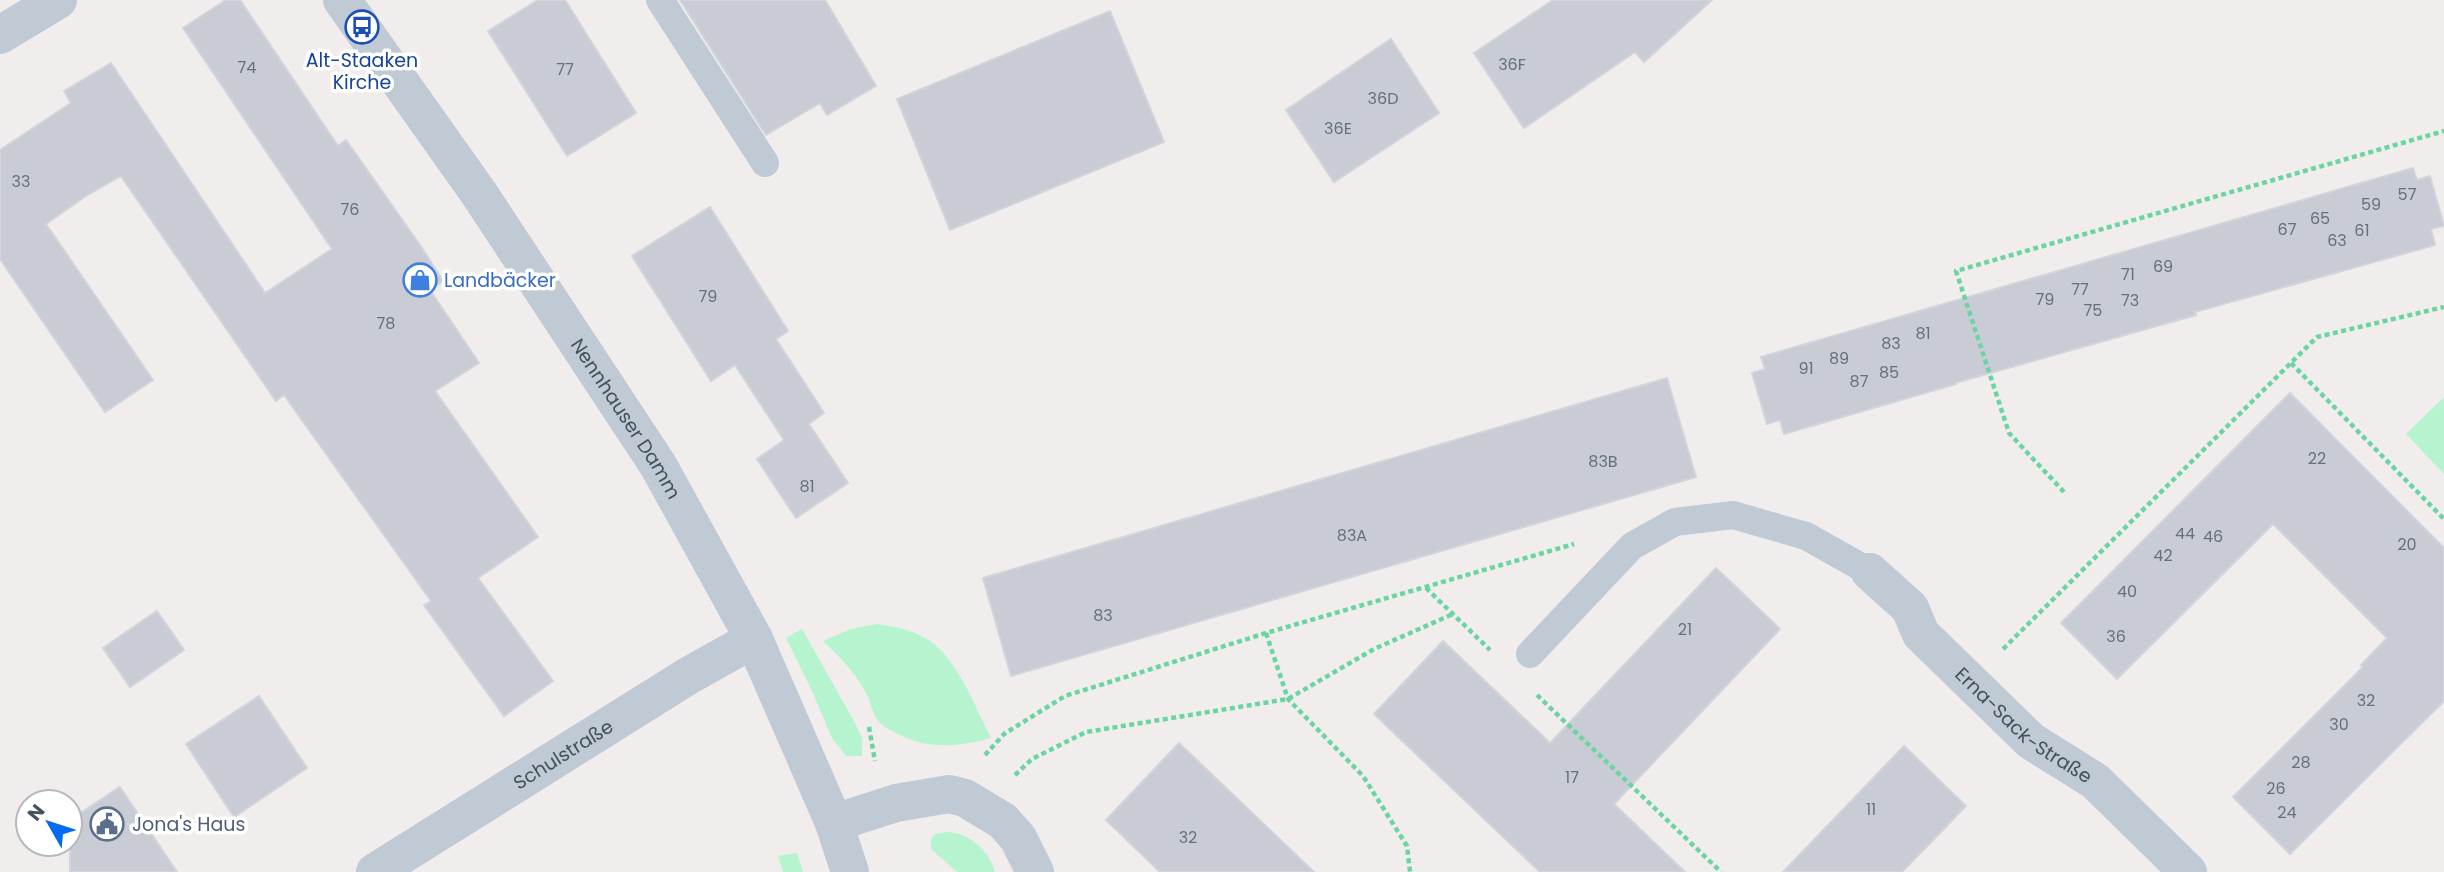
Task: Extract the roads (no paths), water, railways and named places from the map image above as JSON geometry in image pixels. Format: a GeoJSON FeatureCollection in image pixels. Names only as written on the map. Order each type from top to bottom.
{"type":"FeatureCollection","features":[{"type":"Feature","properties":{"kind":"street"},"geometry":{"type":"LineString","coordinates":[[0,35],[58,0]]}},
{"type":"Feature","properties":{"kind":"street","name":"Nennhauser Damm"},"geometry":{"type":"LineString","coordinates":[[342,0],[480,195],[659,465],[754,639],[834,823],[850,872]]}},
{"type":"Feature","properties":{"kind":"street","name":"Erna-Sack-Straße"},"geometry":{"type":"LineString","coordinates":[[1870,572],[1910,608],[1921,634],[2031,741],[2095,781],[2188,872]]}},
{"type":"Feature","properties":{"kind":"street","name":"Schulstraße"},"geometry":{"type":"LineString","coordinates":[[375,872],[688,676],[754,639]]}},
{"type":"Feature","properties":{"kind":"street"},"geometry":{"type":"LineString","coordinates":[[834,823],[889,805],[965,801],[1003,821],[1018,838],[1035,872]]}},
{"type":"Feature","properties":{"kind":"lane"},"geometry":{"type":"LineString","coordinates":[[660,0],[765,163]]}},
{"type":"Feature","properties":{"kind":"lane"},"geometry":{"type":"LineString","coordinates":[[1530,654],[1632,546],[1675,522],[1733,515],[1806,536],[1870,572]]}},
{"type":"Feature","properties":{"kind":"place","name":"Alt-Staaken Kirche"},"geometry":{"type":"Point","coordinates":[362,27]}},
{"type":"Feature","properties":{"kind":"place","name":"Landbäcker"},"geometry":{"type":"Point","coordinates":[420,280]}},
{"type":"Feature","properties":{"kind":"place","name":"Jona's Haus"},"geometry":{"type":"Point","coordinates":[107,824]}}]}
